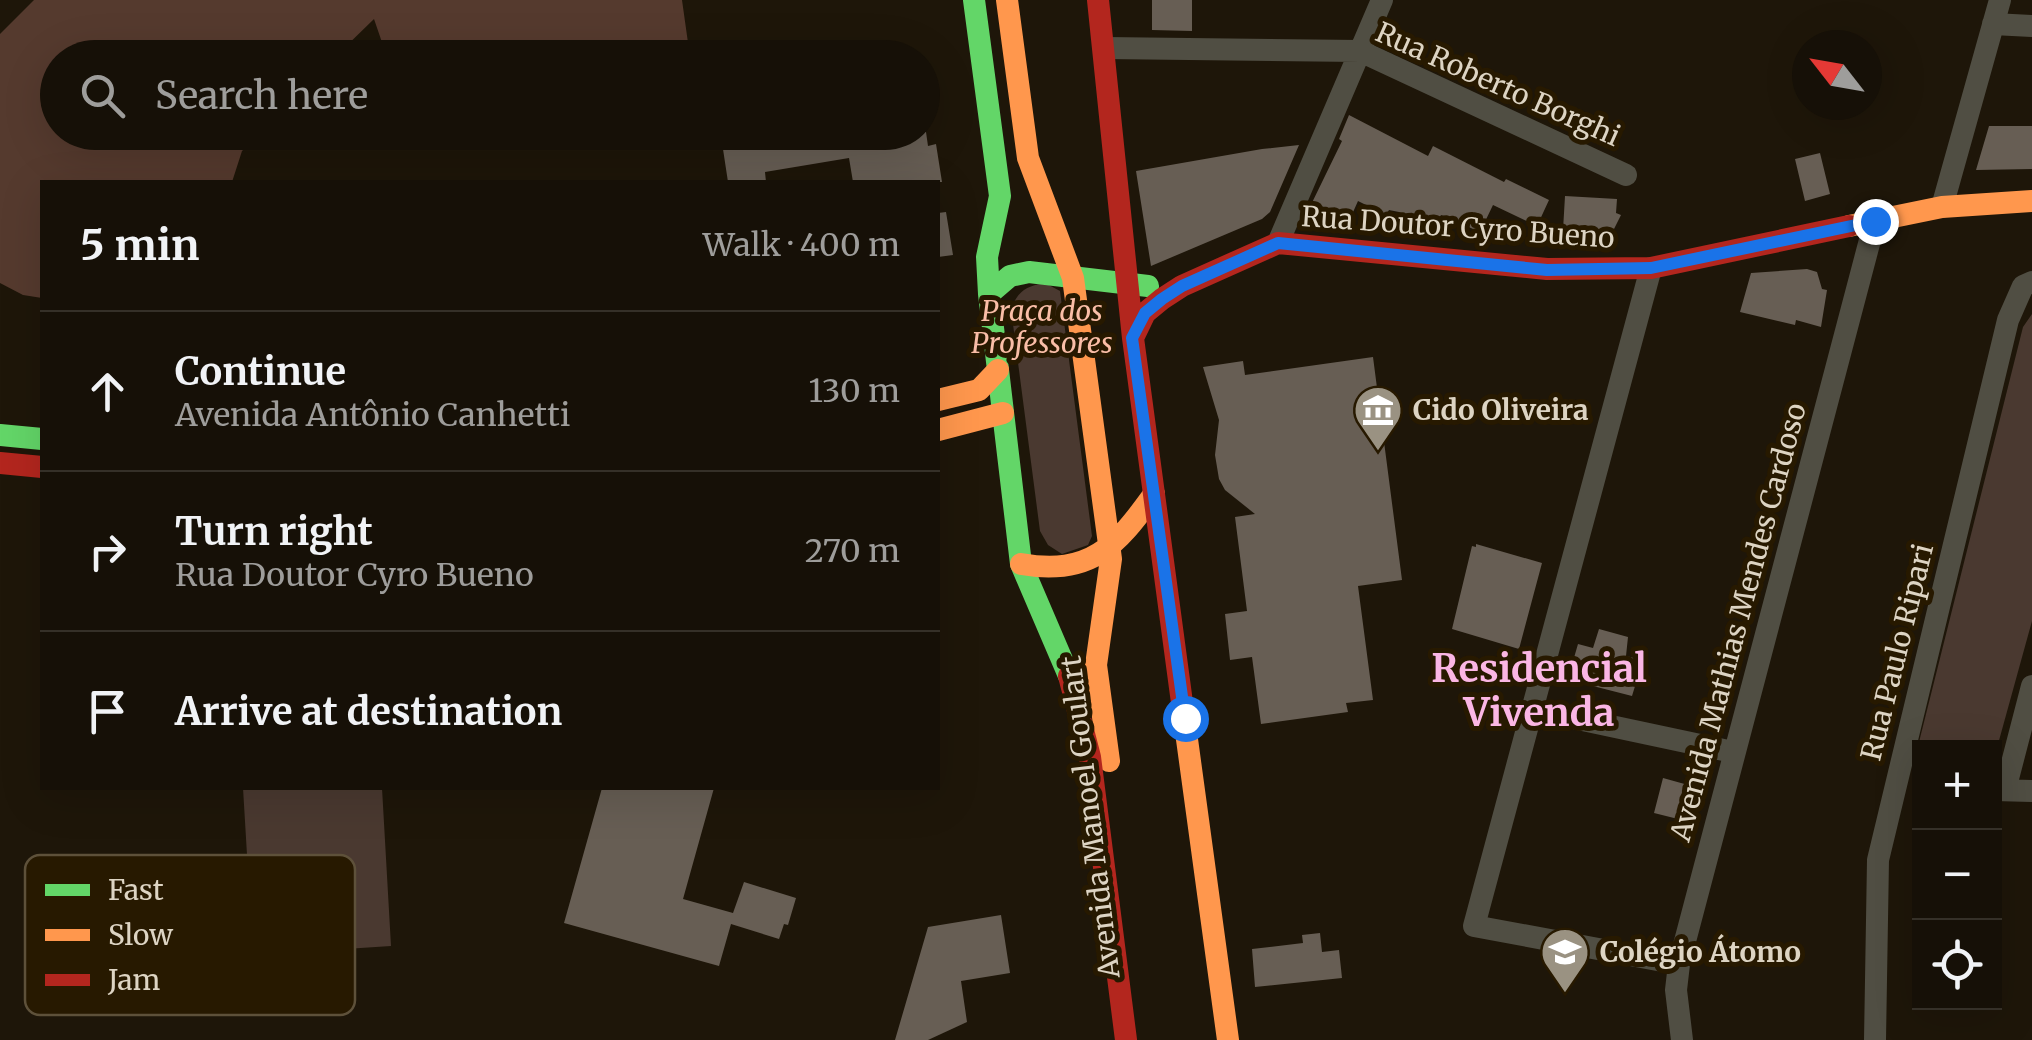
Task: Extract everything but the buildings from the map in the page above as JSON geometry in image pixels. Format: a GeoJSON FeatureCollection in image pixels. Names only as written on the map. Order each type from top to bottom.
{"type":"FeatureCollection","features":[{"type":"Feature","properties":{"kind":"main road","name":"Avenida Manoel Goulart"},"geometry":{"type":"LineString","coordinates":[[974,0],[1000,196],[987,257],[988,294],[1021,564],[1066,666],[1090,756],[1126,1040]]}},
{"type":"Feature","properties":{"kind":"main road","name":"Avenida Manoel Goulart"},"geometry":{"type":"LineString","coordinates":[[1006,0],[1028,158],[1074,278],[1109,549],[1107,596],[1096,666],[1148,1040]]}},
{"type":"Feature","properties":{"kind":"main road"},"geometry":{"type":"LineString","coordinates":[[1098,0],[1132,338],[1228,1040]]}},
{"type":"Feature","properties":{"kind":"main road","name":"Rua Doutor Cyro Bueno"},"geometry":{"type":"LineString","coordinates":[[1132,338],[1145,313],[1182,286],[1278,243],[1547,270],[1651,268],[1942,206],[2032,201]]}},
{"type":"Feature","properties":{"kind":"main road","name":"Rua Doutor Cyro Bueno"},"geometry":{"type":"LineString","coordinates":[[988,294],[1010,276],[1034,271],[1128,287],[1182,286]]}},
{"type":"Feature","properties":{"kind":"main road"},"geometry":{"type":"LineString","coordinates":[[940,400],[980,390],[998,370]]}},
{"type":"Feature","properties":{"kind":"main road"},"geometry":{"type":"LineString","coordinates":[[940,429],[1003,413]]}},
{"type":"Feature","properties":{"kind":"main road"},"geometry":{"type":"LineString","coordinates":[[0,435],[40,439]]}},
{"type":"Feature","properties":{"kind":"main road"},"geometry":{"type":"LineString","coordinates":[[0,463],[40,467]]}},
{"type":"Feature","properties":{"kind":"main road"},"geometry":{"type":"LineString","coordinates":[[1021,564],[1058,570],[1073,568],[1109,549],[1154,494]]}},
{"type":"Feature","properties":{"kind":"street"},"geometry":{"type":"LineString","coordinates":[[1278,243],[1382,0]]}},
{"type":"Feature","properties":{"kind":"street"},"geometry":{"type":"LineString","coordinates":[[1942,206],[2000,0]]}},
{"type":"Feature","properties":{"kind":"street"},"geometry":{"type":"LineString","coordinates":[[1993,24],[2032,26]]}},
{"type":"Feature","properties":{"kind":"street","name":"Rua Roberto Borghi"},"geometry":{"type":"LineString","coordinates":[[1104,48],[1360,51],[1626,175]]}},
{"type":"Feature","properties":{"kind":"street","name":"Avenida Mathias Mendes Cardoso"},"geometry":{"type":"LineString","coordinates":[[1682,1040],[1676,990],[1679,964],[1875,221]]}},
{"type":"Feature","properties":{"kind":"street"},"geometry":{"type":"LineString","coordinates":[[1651,268],[1474,926],[1679,964]]}},
{"type":"Feature","properties":{"kind":"street","name":"Rua Paulo Ripari"},"geometry":{"type":"LineString","coordinates":[[1875,1040],[1878,860],[2008,320],[2028,284]]}},
{"type":"Feature","properties":{"kind":"street"},"geometry":{"type":"LineString","coordinates":[[2002,784],[2032,686]]}},
{"type":"Feature","properties":{"kind":"street"},"geometry":{"type":"LineString","coordinates":[[1530,709],[1734,752]]}},
{"type":"Feature","properties":{"kind":"street"},"geometry":{"type":"LineString","coordinates":[[1895,788],[1912,789]]}},
{"type":"Feature","properties":{"kind":"street"},"geometry":{"type":"LineString","coordinates":[[2002,790],[2032,791]]}},
{"type":"Feature","properties":{"kind":"green space","name":"Praça dos Professores"},"geometry":{"type":"Polygon","coordinates":[[[1045,283],[1060,291],[1092,536],[1088,545],[1062,554],[1048,545],[1040,531],[1011,309],[1024,290],[1045,283]]]}},
{"type":"Feature","properties":{"kind":"green space"},"geometry":{"type":"Polygon","coordinates":[[[2032,314],[2032,621],[1999,740],[1920,740],[2023,327],[2032,314]]]}},
{"type":"Feature","properties":{"kind":"green space"},"geometry":{"type":"Polygon","coordinates":[[[243,790],[382,790],[391,946],[355,948],[355,855],[247,855],[243,790]]]}},
{"type":"Feature","properties":{"kind":"shaded area"},"geometry":{"type":"Polygon","coordinates":[[[34,0],[682,0],[688,40],[381,40],[374,19],[352,40],[40,40],[40,150],[243,150],[233,180],[40,180],[40,298],[23,295],[0,283],[0,34],[34,0]]]}},
{"type":"Feature","properties":{"kind":"traffic: fast"},"geometry":{"type":"LineString","coordinates":[[974,0],[1000,196],[987,257],[989,294],[1021,564],[1069,676]]}},
{"type":"Feature","properties":{"kind":"traffic: fast"},"geometry":{"type":"LineString","coordinates":[[989,294],[1010,276],[1029,272],[1148,286]]}},
{"type":"Feature","properties":{"kind":"traffic: fast"},"geometry":{"type":"LineString","coordinates":[[0,435],[40,439]]}},
{"type":"Feature","properties":{"kind":"traffic: slow"},"geometry":{"type":"LineString","coordinates":[[1007,0],[1028,158],[1073,278],[1111,559],[1096,665],[1109,761]]}},
{"type":"Feature","properties":{"kind":"traffic: slow"},"geometry":{"type":"LineString","coordinates":[[1849,226],[1942,207],[2032,201]]}},
{"type":"Feature","properties":{"kind":"traffic: slow"},"geometry":{"type":"LineString","coordinates":[[940,400],[979,390],[998,370]]}},
{"type":"Feature","properties":{"kind":"traffic: slow"},"geometry":{"type":"LineString","coordinates":[[940,429],[1003,413]]}},
{"type":"Feature","properties":{"kind":"traffic: slow"},"geometry":{"type":"LineString","coordinates":[[1021,564],[1066,566],[1099,553],[1127,529],[1154,494]]}},
{"type":"Feature","properties":{"kind":"traffic: slow"},"geometry":{"type":"LineString","coordinates":[[1183,710],[1228,1040]]}},
{"type":"Feature","properties":{"kind":"traffic: jam"},"geometry":{"type":"LineString","coordinates":[[1098,0],[1133,338],[1183,710]]}},
{"type":"Feature","properties":{"kind":"traffic: jam"},"geometry":{"type":"LineString","coordinates":[[1133,338],[1145,313],[1162,299],[1182,286],[1278,243],[1547,269],[1651,268],[1849,226]]}},
{"type":"Feature","properties":{"kind":"traffic: jam"},"geometry":{"type":"LineString","coordinates":[[0,463],[40,467]]}},
{"type":"Feature","properties":{"kind":"traffic: jam"},"geometry":{"type":"LineString","coordinates":[[1069,676],[1090,757],[1126,1040]]}},
{"type":"Feature","properties":{"kind":"place","name":"Cido Oliveira"},"geometry":{"type":"Point","coordinates":[1378,452]}},
{"type":"Feature","properties":{"kind":"place","name":"Colégio Átomo"},"geometry":{"type":"Point","coordinates":[1565,994]}},
{"type":"Feature","properties":{"kind":"district","name":"Residencial Vivenda"},"geometry":{"type":"Point","coordinates":[1539,690]}},
{"type":"Feature","properties":{"kind":"route"},"geometry":{"type":"LineString","coordinates":[[1185,718],[1132,338],[1145,313],[1162,299],[1182,286],[1278,243],[1547,270],[1616,271],[1651,268],[1875,221]]}}]}
